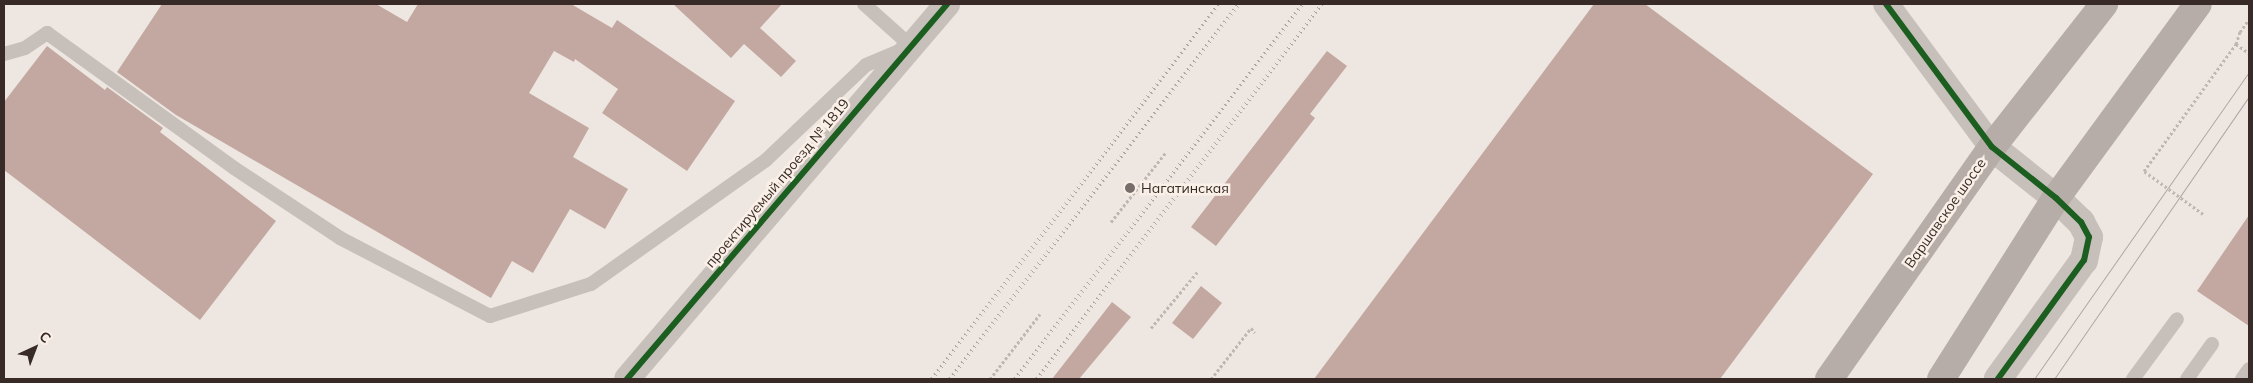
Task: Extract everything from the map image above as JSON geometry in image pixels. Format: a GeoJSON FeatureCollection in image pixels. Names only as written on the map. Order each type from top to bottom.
{"type":"FeatureCollection","features":[{"type":"Feature","properties":{"kind":"main road","name":"Варшавское шоссе"},"geometry":{"type":"LineString","coordinates":[[1830,379],[1992,146],[2104,4]]}},
{"type":"Feature","properties":{"kind":"main road"},"geometry":{"type":"LineString","coordinates":[[1941,379],[2056,198],[2198,4]]}},
{"type":"Feature","properties":{"kind":"street","name":"проектируемый проезд № 1819"},"geometry":{"type":"LineString","coordinates":[[627,379],[947,4]]}},
{"type":"Feature","properties":{"kind":"street"},"geometry":{"type":"LineString","coordinates":[[1893,8],[1992,146],[2056,198],[2082,222],[2089,237],[2084,260],[1998,379]]}},
{"type":"Feature","properties":{"kind":"lane"},"geometry":{"type":"LineString","coordinates":[[4,54],[25,48],[47,33],[234,168],[340,238],[490,316],[591,284],[766,160],[866,65],[910,46],[864,4]]}},
{"type":"Feature","properties":{"kind":"lane"},"geometry":{"type":"LineString","coordinates":[[2133,379],[2177,319]]}},
{"type":"Feature","properties":{"kind":"lane"},"geometry":{"type":"LineString","coordinates":[[2187,379],[2212,344]]}},
{"type":"Feature","properties":{"kind":"lane"},"geometry":{"type":"LineString","coordinates":[[2242,379],[2249,369]]}},
{"type":"Feature","properties":{"kind":"path"},"geometry":{"type":"LineString","coordinates":[[2203,214],[2144,171],[2236,44],[2240,32],[2249,19]]}},
{"type":"Feature","properties":{"kind":"path"},"geometry":{"type":"LineString","coordinates":[[2236,44],[2249,53]]}},
{"type":"Feature","properties":{"kind":"path"},"geometry":{"type":"LineString","coordinates":[[1111,222],[1166,152]]}},
{"type":"Feature","properties":{"kind":"path"},"geometry":{"type":"LineString","coordinates":[[1150,328],[1199,270]]}},
{"type":"Feature","properties":{"kind":"path"},"geometry":{"type":"LineString","coordinates":[[990,379],[1040,314]]}},
{"type":"Feature","properties":{"kind":"path"},"geometry":{"type":"LineString","coordinates":[[1211,379],[1251,328],[1255,333]]}},
{"type":"Feature","properties":{"kind":"building"},"geometry":{"type":"Polygon","coordinates":[[[162,4],[376,4],[407,22],[418,4],[571,4],[612,28],[617,20],[735,101],[687,171],[602,113],[618,89],[575,59],[574,62],[554,51],[529,93],[589,128],[573,157],[628,189],[605,229],[570,209],[533,273],[512,261],[491,298],[176,115],[117,72],[162,4]]]}},
{"type":"Feature","properties":{"kind":"building"},"geometry":{"type":"Polygon","coordinates":[[[673,4],[782,4],[760,28],[796,61],[781,77],[744,44],[731,58],[673,4]]]}},
{"type":"Feature","properties":{"kind":"building"},"geometry":{"type":"Polygon","coordinates":[[[1594,4],[1645,4],[1873,174],[1720,379],[1314,379],[1594,4]]]}},
{"type":"Feature","properties":{"kind":"building"},"geometry":{"type":"Polygon","coordinates":[[[47,46],[105,90],[107,87],[163,128],[160,132],[276,221],[200,320],[4,170],[4,102],[47,46]]]}},
{"type":"Feature","properties":{"kind":"building"},"geometry":{"type":"Polygon","coordinates":[[[1327,51],[1347,66],[1310,114],[1315,118],[1216,246],[1191,227],[1327,51]]]}},
{"type":"Feature","properties":{"kind":"building"},"geometry":{"type":"Polygon","coordinates":[[[2249,215],[2249,326],[2197,291],[2249,215]]]}},
{"type":"Feature","properties":{"kind":"building"},"geometry":{"type":"Polygon","coordinates":[[[1201,286],[1222,303],[1193,339],[1172,323],[1201,286]]]}},
{"type":"Feature","properties":{"kind":"building"},"geometry":{"type":"Polygon","coordinates":[[[1112,302],[1131,317],[1079,379],[1052,379],[1112,302]]]}},
{"type":"Feature","properties":{"kind":"tram line"},"geometry":{"type":"LineString","coordinates":[[2034,379],[2249,72]]}},
{"type":"Feature","properties":{"kind":"tram line"},"geometry":{"type":"LineString","coordinates":[[2054,379],[2249,96]]}},
{"type":"Feature","properties":{"kind":"railway"},"geometry":{"type":"LineString","coordinates":[[932,379],[1219,4]]}},
{"type":"Feature","properties":{"kind":"railway"},"geometry":{"type":"LineString","coordinates":[[950,379],[1239,4]]}},
{"type":"Feature","properties":{"kind":"railway"},"geometry":{"type":"LineString","coordinates":[[1015,379],[1303,4]]}},
{"type":"Feature","properties":{"kind":"railway"},"geometry":{"type":"LineString","coordinates":[[1037,379],[1322,4]]}},
{"type":"Feature","properties":{"kind":"cycle path"},"geometry":{"type":"LineString","coordinates":[[627,379],[947,4]]}},
{"type":"Feature","properties":{"kind":"cycle path"},"geometry":{"type":"LineString","coordinates":[[1886,4],[1992,147],[2056,198],[2081,222],[2089,237],[2084,260],[1998,379]]}},
{"type":"Feature","properties":{"kind":"place","name":"Нагатинская"},"geometry":{"type":"Point","coordinates":[1130,188]}}]}
